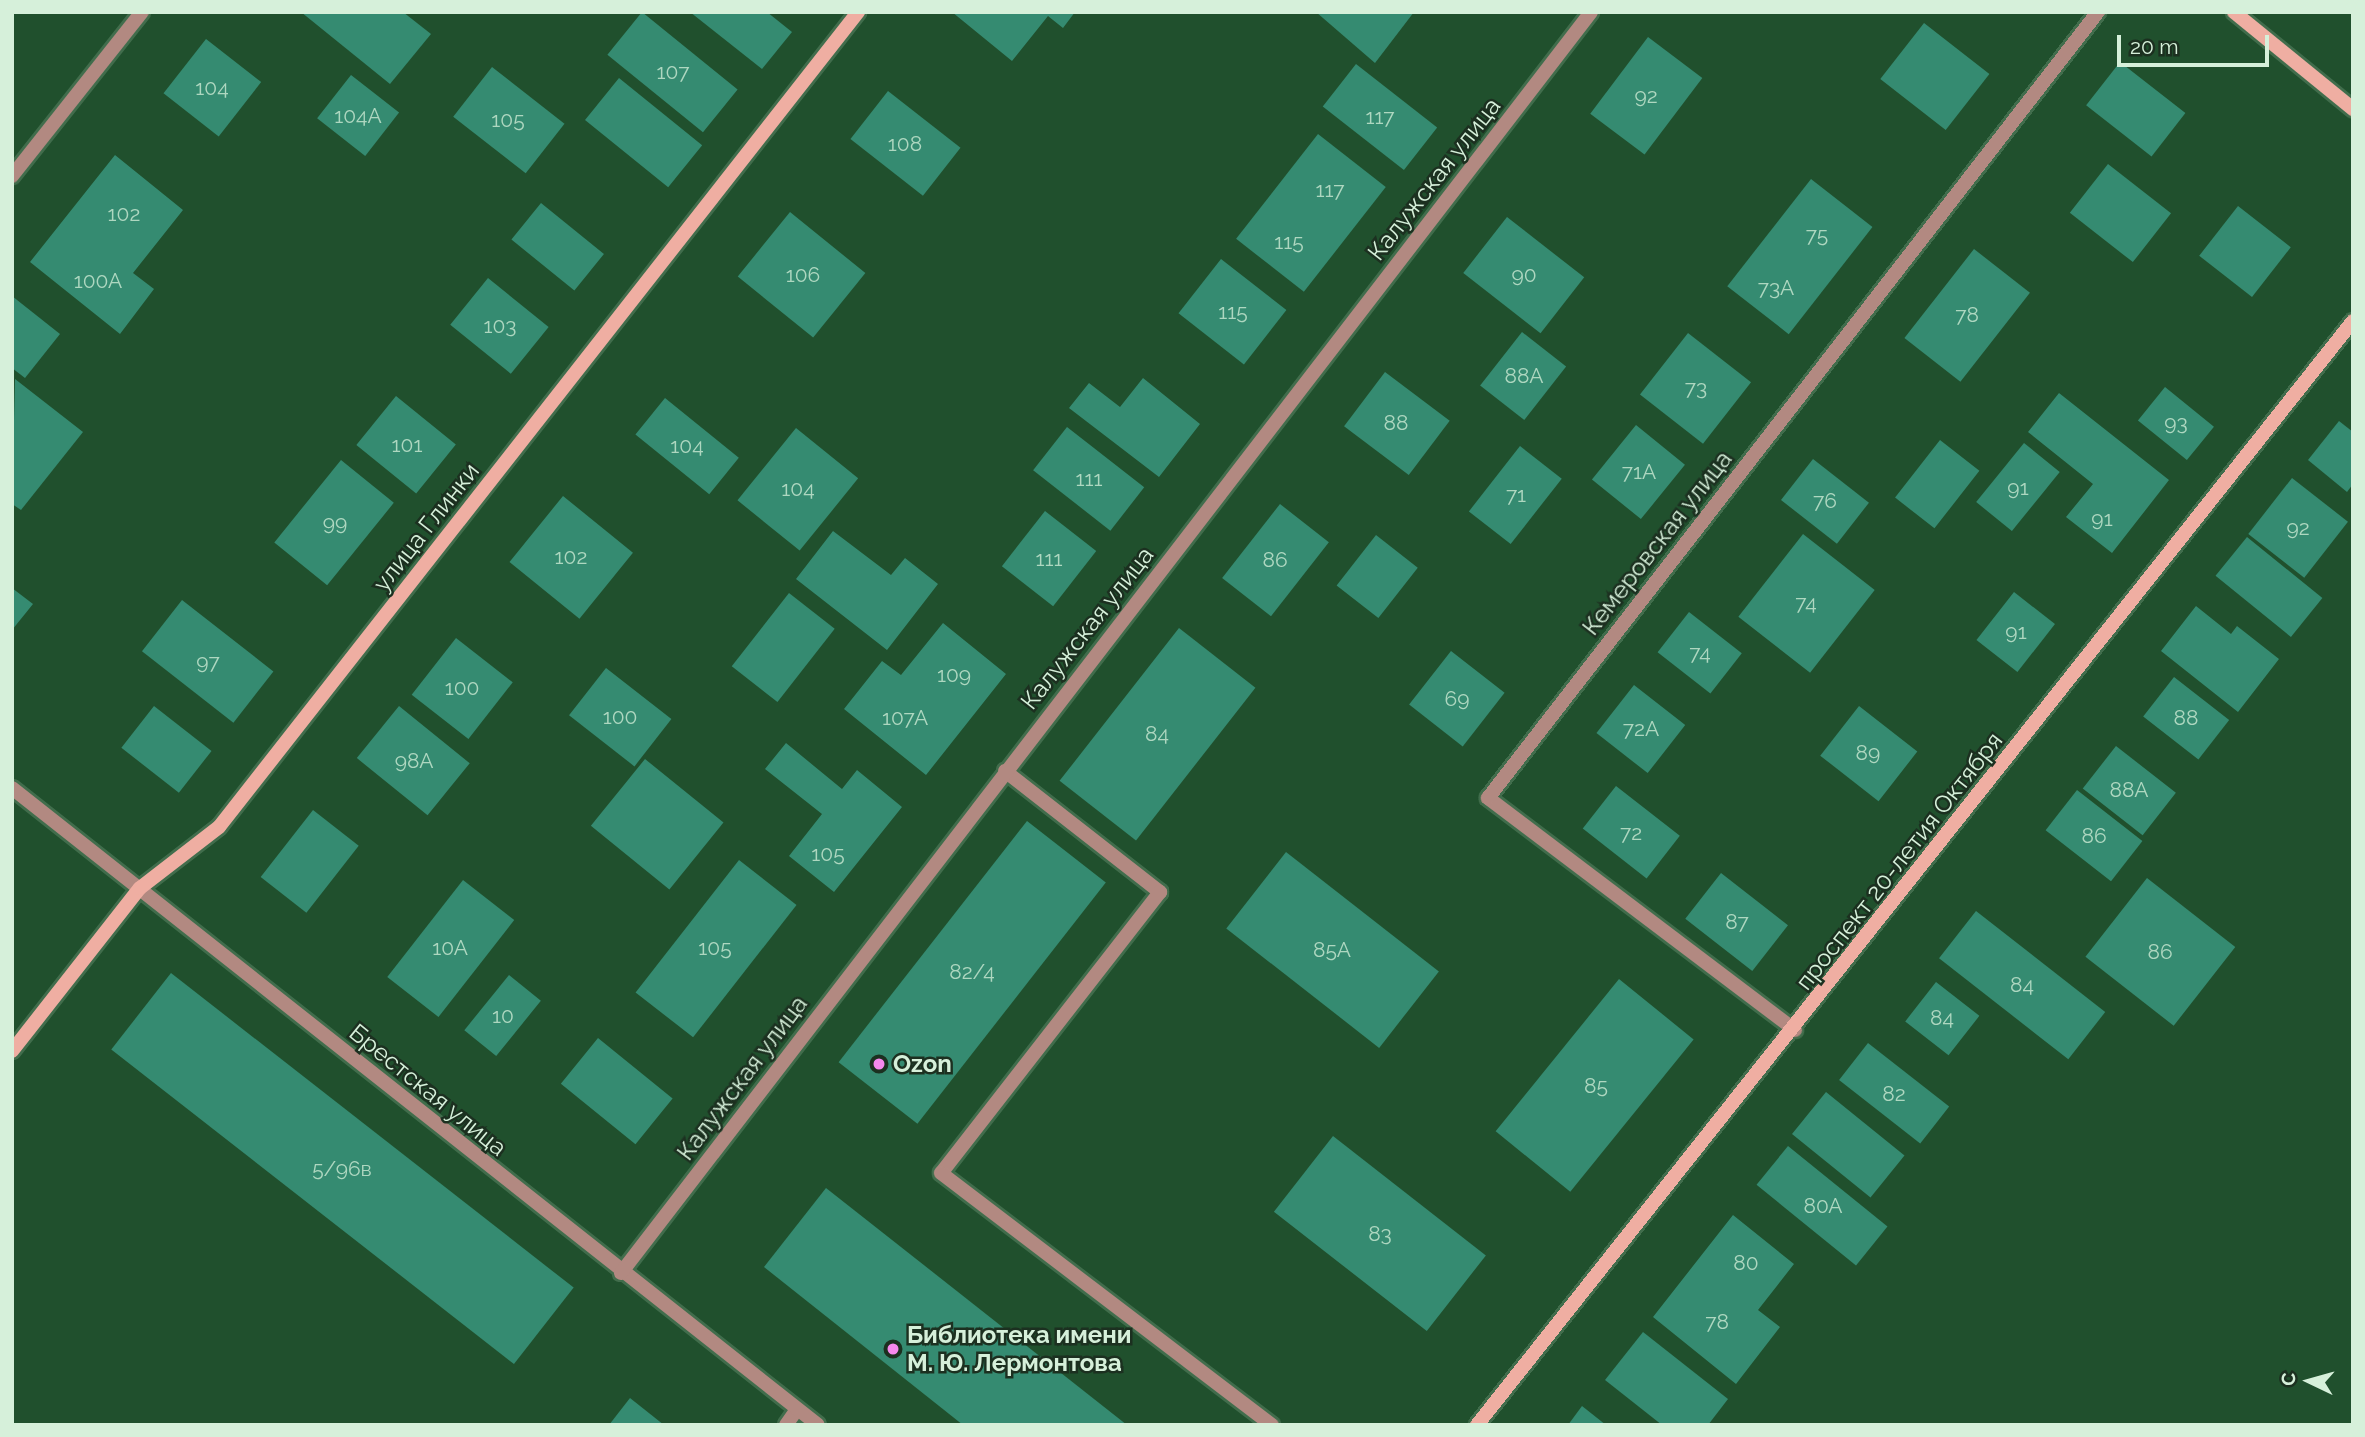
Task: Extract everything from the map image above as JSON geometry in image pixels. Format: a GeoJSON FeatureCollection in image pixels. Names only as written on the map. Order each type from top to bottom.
{"type":"FeatureCollection","features":[{"type":"Feature","properties":{"kind":"street"},"geometry":{"type":"LineString","coordinates":[[12,176],[142,12]]}},
{"type":"Feature","properties":{"kind":"street","name":"улица Глинки"},"geometry":{"type":"LineString","coordinates":[[12,1051],[140,888],[219,827],[858,12]]}},
{"type":"Feature","properties":{"kind":"street","name":"Калужская улица"},"geometry":{"type":"LineString","coordinates":[[621,1273],[1591,12]]}},
{"type":"Feature","properties":{"kind":"street","name":"Кемеровская улица"},"geometry":{"type":"LineString","coordinates":[[1796,1030],[1488,798],[2098,12]]}},
{"type":"Feature","properties":{"kind":"street"},"geometry":{"type":"LineString","coordinates":[[2234,12],[2353,109]]}},
{"type":"Feature","properties":{"kind":"street","name":"проспект 20-летия Октября"},"geometry":{"type":"LineString","coordinates":[[1478,1425],[1796,1030],[2353,321]]}},
{"type":"Feature","properties":{"kind":"street"},"geometry":{"type":"LineString","coordinates":[[1005,771],[1160,892],[941,1173],[1272,1425]]}},
{"type":"Feature","properties":{"kind":"street","name":"Брестская улица"},"geometry":{"type":"LineString","coordinates":[[12,788],[621,1273],[818,1425]]}},
{"type":"Feature","properties":{"kind":"street"},"geometry":{"type":"LineString","coordinates":[[786,1425],[797,1409]]}},
{"type":"Feature","properties":{"kind":"building"},"geometry":{"type":"Polygon","coordinates":[[[301,12],[403,12],[431,34],[390,84],[301,12]]]}},
{"type":"Feature","properties":{"kind":"building"},"geometry":{"type":"Polygon","coordinates":[[[642,12],[738,89],[703,132],[607,55],[642,12]]]}},
{"type":"Feature","properties":{"kind":"building"},"geometry":{"type":"Polygon","coordinates":[[[690,12],[767,12],[792,32],[762,69],[690,12]]]}},
{"type":"Feature","properties":{"kind":"building"},"geometry":{"type":"Polygon","coordinates":[[[952,12],[1075,12],[1063,28],[1048,16],[1012,61],[952,12]]]}},
{"type":"Feature","properties":{"kind":"building"},"geometry":{"type":"Polygon","coordinates":[[[1316,12],[1414,12],[1375,63],[1316,12]]]}},
{"type":"Feature","properties":{"kind":"building"},"geometry":{"type":"Polygon","coordinates":[[[1924,23],[1989,74],[1946,130],[1880,79],[1924,23]]]}},
{"type":"Feature","properties":{"kind":"building"},"geometry":{"type":"Polygon","coordinates":[[[1648,37],[1702,78],[1645,155],[1590,114],[1648,37]]]}},
{"type":"Feature","properties":{"kind":"building"},"geometry":{"type":"Polygon","coordinates":[[[206,39],[261,82],[219,136],[164,93],[206,39]]]}},
{"type":"Feature","properties":{"kind":"building"},"geometry":{"type":"Polygon","coordinates":[[[2120,62],[2185,113],[2152,156],[2086,105],[2120,62]]]}},
{"type":"Feature","properties":{"kind":"building"},"geometry":{"type":"Polygon","coordinates":[[[1356,64],[1437,127],[1404,170],[1323,107],[1356,64]]]}},
{"type":"Feature","properties":{"kind":"building"},"geometry":{"type":"Polygon","coordinates":[[[492,67],[564,124],[526,173],[453,117],[492,67]]]}},
{"type":"Feature","properties":{"kind":"building"},"geometry":{"type":"Polygon","coordinates":[[[351,75],[399,113],[365,156],[317,118],[351,75]]]}},
{"type":"Feature","properties":{"kind":"building"},"geometry":{"type":"Polygon","coordinates":[[[619,78],[702,145],[668,187],[585,120],[619,78]]]}},
{"type":"Feature","properties":{"kind":"building"},"geometry":{"type":"Polygon","coordinates":[[[888,91],[960,148],[923,196],[850,139],[888,91]]]}},
{"type":"Feature","properties":{"kind":"building"},"geometry":{"type":"Polygon","coordinates":[[[1318,134],[1386,187],[1304,292],[1236,239],[1318,134]]]}},
{"type":"Feature","properties":{"kind":"building"},"geometry":{"type":"Polygon","coordinates":[[[115,155],[183,210],[133,273],[154,289],[120,334],[30,262],[115,155]]]}},
{"type":"Feature","properties":{"kind":"building"},"geometry":{"type":"Polygon","coordinates":[[[2108,164],[2171,213],[2133,262],[2070,213],[2108,164]]]}},
{"type":"Feature","properties":{"kind":"building"},"geometry":{"type":"Polygon","coordinates":[[[1811,179],[1872,227],[1789,334],[1727,286],[1811,179]]]}},
{"type":"Feature","properties":{"kind":"building"},"geometry":{"type":"Polygon","coordinates":[[[541,203],[604,254],[574,291],[511,240],[541,203]]]}},
{"type":"Feature","properties":{"kind":"building"},"geometry":{"type":"Polygon","coordinates":[[[2238,206],[2291,247],[2252,297],[2199,256],[2238,206]]]}},
{"type":"Feature","properties":{"kind":"building"},"geometry":{"type":"Polygon","coordinates":[[[790,212],[865,273],[813,338],[738,277],[790,212]]]}},
{"type":"Feature","properties":{"kind":"building"},"geometry":{"type":"Polygon","coordinates":[[[1507,217],[1584,277],[1541,333],[1463,273],[1507,217]]]}},
{"type":"Feature","properties":{"kind":"building"},"geometry":{"type":"Polygon","coordinates":[[[1974,249],[2030,293],[1960,382],[1904,338],[1974,249]]]}},
{"type":"Feature","properties":{"kind":"building"},"geometry":{"type":"Polygon","coordinates":[[[1221,259],[1286,310],[1244,364],[1179,313],[1221,259]]]}},
{"type":"Feature","properties":{"kind":"building"},"geometry":{"type":"Polygon","coordinates":[[[488,278],[549,327],[511,374],[450,325],[488,278]]]}},
{"type":"Feature","properties":{"kind":"building"},"geometry":{"type":"Polygon","coordinates":[[[12,296],[60,334],[25,378],[12,368],[12,296]]]}},
{"type":"Feature","properties":{"kind":"building"},"geometry":{"type":"Polygon","coordinates":[[[1522,332],[1566,366],[1524,420],[1480,386],[1522,332]]]}},
{"type":"Feature","properties":{"kind":"building"},"geometry":{"type":"Polygon","coordinates":[[[1688,333],[1751,382],[1703,444],[1640,394],[1688,333]]]}},
{"type":"Feature","properties":{"kind":"building"},"geometry":{"type":"Polygon","coordinates":[[[1385,372],[1450,421],[1409,475],[1344,426],[1385,372]]]}},
{"type":"Feature","properties":{"kind":"building"},"geometry":{"type":"Polygon","coordinates":[[[1143,378],[1200,424],[1159,477],[1069,408],[1089,383],[1120,407],[1143,378]]]}},
{"type":"Feature","properties":{"kind":"building"},"geometry":{"type":"Polygon","coordinates":[[[15,379],[83,432],[21,510],[12,504],[15,379]]]}},
{"type":"Feature","properties":{"kind":"building"},"geometry":{"type":"Polygon","coordinates":[[[2165,387],[2214,427],[2187,460],[2138,420],[2165,387]]]}},
{"type":"Feature","properties":{"kind":"building"},"geometry":{"type":"Polygon","coordinates":[[[2059,393],[2169,480],[2112,553],[2066,517],[2093,484],[2028,432],[2059,393]]]}},
{"type":"Feature","properties":{"kind":"building"},"geometry":{"type":"Polygon","coordinates":[[[396,396],[456,444],[416,493],[356,445],[396,396]]]}},
{"type":"Feature","properties":{"kind":"building"},"geometry":{"type":"Polygon","coordinates":[[[665,398],[739,458],[709,494],[635,435],[665,398]]]}},
{"type":"Feature","properties":{"kind":"building"},"geometry":{"type":"Polygon","coordinates":[[[2339,421],[2353,432],[2353,484],[2347,492],[2308,460],[2339,421]]]}},
{"type":"Feature","properties":{"kind":"building"},"geometry":{"type":"Polygon","coordinates":[[[1636,425],[1685,465],[1641,519],[1592,479],[1636,425]]]}},
{"type":"Feature","properties":{"kind":"building"},"geometry":{"type":"Polygon","coordinates":[[[1067,427],[1144,487],[1110,531],[1033,470],[1067,427]]]}},
{"type":"Feature","properties":{"kind":"building"},"geometry":{"type":"Polygon","coordinates":[[[796,428],[858,478],[800,551],[737,500],[796,428]]]}},
{"type":"Feature","properties":{"kind":"building"},"geometry":{"type":"Polygon","coordinates":[[[1940,440],[1979,471],[1934,528],[1895,498],[1940,440]]]}},
{"type":"Feature","properties":{"kind":"building"},"geometry":{"type":"Polygon","coordinates":[[[2024,443],[2060,472],[2012,531],[1976,502],[2024,443]]]}},
{"type":"Feature","properties":{"kind":"building"},"geometry":{"type":"Polygon","coordinates":[[[1520,446],[1562,479],[1511,544],[1469,511],[1520,446]]]}},
{"type":"Feature","properties":{"kind":"building"},"geometry":{"type":"Polygon","coordinates":[[[1813,459],[1869,503],[1837,544],[1781,500],[1813,459]]]}},
{"type":"Feature","properties":{"kind":"building"},"geometry":{"type":"Polygon","coordinates":[[[341,460],[394,503],[327,585],[274,542],[341,460]]]}},
{"type":"Feature","properties":{"kind":"building"},"geometry":{"type":"Polygon","coordinates":[[[2292,478],[2348,522],[2304,578],[2248,534],[2292,478]]]}},
{"type":"Feature","properties":{"kind":"building"},"geometry":{"type":"Polygon","coordinates":[[[563,496],[633,553],[579,619],[510,562],[563,496]]]}},
{"type":"Feature","properties":{"kind":"building"},"geometry":{"type":"Polygon","coordinates":[[[1280,504],[1329,542],[1271,616],[1222,578],[1280,504]]]}},
{"type":"Feature","properties":{"kind":"building"},"geometry":{"type":"Polygon","coordinates":[[[1045,511],[1096,551],[1053,606],[1002,566],[1045,511]]]}},
{"type":"Feature","properties":{"kind":"building"},"geometry":{"type":"Polygon","coordinates":[[[833,531],[891,575],[905,558],[938,584],[887,650],[796,579],[833,531]]]}},
{"type":"Feature","properties":{"kind":"building"},"geometry":{"type":"Polygon","coordinates":[[[1803,534],[1875,590],[1810,673],[1738,617],[1803,534]]]}},
{"type":"Feature","properties":{"kind":"building"},"geometry":{"type":"Polygon","coordinates":[[[1376,535],[1418,568],[1378,618],[1337,585],[1376,535]]]}},
{"type":"Feature","properties":{"kind":"building"},"geometry":{"type":"Polygon","coordinates":[[[2247,537],[2322,598],[2291,637],[2216,576],[2247,537]]]}},
{"type":"Feature","properties":{"kind":"building"},"geometry":{"type":"Polygon","coordinates":[[[12,588],[33,604],[12,630],[12,588]]]}},
{"type":"Feature","properties":{"kind":"building"},"geometry":{"type":"Polygon","coordinates":[[[2014,592],[2055,624],[2017,672],[1976,640],[2014,592]]]}},
{"type":"Feature","properties":{"kind":"building"},"geometry":{"type":"Polygon","coordinates":[[[789,593],[835,629],[777,702],[732,666],[789,593]]]}},
{"type":"Feature","properties":{"kind":"building"},"geometry":{"type":"Polygon","coordinates":[[[182,600],[273,671],[233,723],[142,651],[182,600]]]}},
{"type":"Feature","properties":{"kind":"building"},"geometry":{"type":"Polygon","coordinates":[[[2196,606],[2231,634],[2237,626],[2279,659],[2238,712],[2161,651],[2196,606]]]}},
{"type":"Feature","properties":{"kind":"building"},"geometry":{"type":"Polygon","coordinates":[[[1689,612],[1742,653],[1710,693],[1658,652],[1689,612]]]}},
{"type":"Feature","properties":{"kind":"building"},"geometry":{"type":"Polygon","coordinates":[[[943,623],[1006,674],[926,775],[844,709],[882,661],[901,675],[943,623]]]}},
{"type":"Feature","properties":{"kind":"building"},"geometry":{"type":"Polygon","coordinates":[[[1179,628],[1255,688],[1136,841],[1060,781],[1179,628]]]}},
{"type":"Feature","properties":{"kind":"building"},"geometry":{"type":"Polygon","coordinates":[[[456,638],[513,682],[468,739],[412,695],[456,638]]]}},
{"type":"Feature","properties":{"kind":"building"},"geometry":{"type":"Polygon","coordinates":[[[1451,651],[1505,693],[1463,746],[1409,705],[1451,651]]]}},
{"type":"Feature","properties":{"kind":"building"},"geometry":{"type":"Polygon","coordinates":[[[606,668],[671,719],[634,766],[569,715],[606,668]]]}},
{"type":"Feature","properties":{"kind":"building"},"geometry":{"type":"Polygon","coordinates":[[[2174,677],[2229,720],[2198,759],[2143,716],[2174,677]]]}},
{"type":"Feature","properties":{"kind":"building"},"geometry":{"type":"Polygon","coordinates":[[[1634,685],[1685,725],[1648,773],[1596,733],[1634,685]]]}},
{"type":"Feature","properties":{"kind":"building"},"geometry":{"type":"Polygon","coordinates":[[[154,706],[212,751],[179,793],[121,748],[154,706]]]}},
{"type":"Feature","properties":{"kind":"building"},"geometry":{"type":"Polygon","coordinates":[[[399,706],[470,763],[428,815],[357,758],[399,706]]]}},
{"type":"Feature","properties":{"kind":"building"},"geometry":{"type":"Polygon","coordinates":[[[1859,706],[1917,752],[1879,801],[1820,756],[1859,706]]]}},
{"type":"Feature","properties":{"kind":"building"},"geometry":{"type":"Polygon","coordinates":[[[786,743],[842,789],[857,770],[902,807],[834,892],[789,856],[822,814],[765,769],[786,743]]]}},
{"type":"Feature","properties":{"kind":"building"},"geometry":{"type":"Polygon","coordinates":[[[2116,746],[2176,793],[2143,835],[2083,789],[2116,746]]]}},
{"type":"Feature","properties":{"kind":"building"},"geometry":{"type":"Polygon","coordinates":[[[645,759],[723,823],[669,889],[591,826],[645,759]]]}},
{"type":"Feature","properties":{"kind":"building"},"geometry":{"type":"Polygon","coordinates":[[[1616,786],[1680,836],[1647,878],[1583,829],[1616,786]]]}},
{"type":"Feature","properties":{"kind":"building"},"geometry":{"type":"Polygon","coordinates":[[[2077,790],[2142,841],[2111,881],[2046,830],[2077,790]]]}},
{"type":"Feature","properties":{"kind":"building"},"geometry":{"type":"Polygon","coordinates":[[[313,810],[359,846],[306,913],[261,877],[313,810]]]}},
{"type":"Feature","properties":{"kind":"building"},"geometry":{"type":"Polygon","coordinates":[[[1027,821],[1106,883],[917,1124],[839,1062],[1027,821]]]}},
{"type":"Feature","properties":{"kind":"building"},"geometry":{"type":"Polygon","coordinates":[[[1286,852],[1439,971],[1379,1048],[1226,928],[1286,852]]]}},
{"type":"Feature","properties":{"kind":"building"},"geometry":{"type":"Polygon","coordinates":[[[739,860],[797,905],[693,1037],[636,992],[739,860]]]}},
{"type":"Feature","properties":{"kind":"building"},"geometry":{"type":"Polygon","coordinates":[[[1721,873],[1788,925],[1752,971],[1685,919],[1721,873]]]}},
{"type":"Feature","properties":{"kind":"building"},"geometry":{"type":"Polygon","coordinates":[[[2147,878],[2235,947],[2174,1026],[2085,957],[2147,878]]]}},
{"type":"Feature","properties":{"kind":"building"},"geometry":{"type":"Polygon","coordinates":[[[463,880],[514,920],[438,1017],[387,977],[463,880]]]}},
{"type":"Feature","properties":{"kind":"building"},"geometry":{"type":"Polygon","coordinates":[[[1976,911],[2105,1012],[2068,1059],[1939,958],[1976,911]]]}},
{"type":"Feature","properties":{"kind":"building"},"geometry":{"type":"Polygon","coordinates":[[[171,973],[574,1288],[514,1364],[111,1049],[171,973]]]}},
{"type":"Feature","properties":{"kind":"building"},"geometry":{"type":"Polygon","coordinates":[[[509,975],[541,1001],[496,1056],[464,1030],[509,975]]]}},
{"type":"Feature","properties":{"kind":"building"},"geometry":{"type":"Polygon","coordinates":[[[1619,979],[1694,1039],[1570,1192],[1496,1131],[1619,979]]]}},
{"type":"Feature","properties":{"kind":"building"},"geometry":{"type":"Polygon","coordinates":[[[1936,982],[1979,1016],[1949,1055],[1905,1021],[1936,982]]]}},
{"type":"Feature","properties":{"kind":"building"},"geometry":{"type":"Polygon","coordinates":[[[598,1038],[673,1098],[635,1144],[561,1084],[598,1038]]]}},
{"type":"Feature","properties":{"kind":"building"},"geometry":{"type":"Polygon","coordinates":[[[1868,1043],[1949,1106],[1920,1143],[1839,1080],[1868,1043]]]}},
{"type":"Feature","properties":{"kind":"building"},"geometry":{"type":"Polygon","coordinates":[[[1826,1092],[1904,1156],[1871,1198],[1792,1134],[1826,1092]]]}},
{"type":"Feature","properties":{"kind":"building"},"geometry":{"type":"Polygon","coordinates":[[[1333,1136],[1486,1255],[1427,1331],[1274,1212],[1333,1136]]]}},
{"type":"Feature","properties":{"kind":"building"},"geometry":{"type":"Polygon","coordinates":[[[1788,1146],[1887,1227],[1856,1265],[1757,1185],[1788,1146]]]}},
{"type":"Feature","properties":{"kind":"building"},"geometry":{"type":"Polygon","coordinates":[[[826,1188],[1127,1425],[963,1425],[764,1267],[826,1188]]]}},
{"type":"Feature","properties":{"kind":"building"},"geometry":{"type":"Polygon","coordinates":[[[1733,1215],[1794,1264],[1758,1310],[1780,1327],[1736,1384],[1653,1317],[1733,1215]]]}},
{"type":"Feature","properties":{"kind":"building"},"geometry":{"type":"Polygon","coordinates":[[[1643,1332],[1728,1399],[1708,1425],[1662,1425],[1605,1380],[1643,1332]]]}},
{"type":"Feature","properties":{"kind":"building"},"geometry":{"type":"Polygon","coordinates":[[[630,1398],[664,1425],[609,1425],[630,1398]]]}},
{"type":"Feature","properties":{"kind":"building"},"geometry":{"type":"Polygon","coordinates":[[[1582,1406],[1606,1425],[1568,1425],[1582,1406]]]}},
{"type":"Feature","properties":{"kind":"place","name":"Ozon"},"geometry":{"type":"Point","coordinates":[879,1064]}},
{"type":"Feature","properties":{"kind":"place","name":"Библиотека имени М. Ю. Лермонтова"},"geometry":{"type":"Point","coordinates":[893,1349]}}]}
